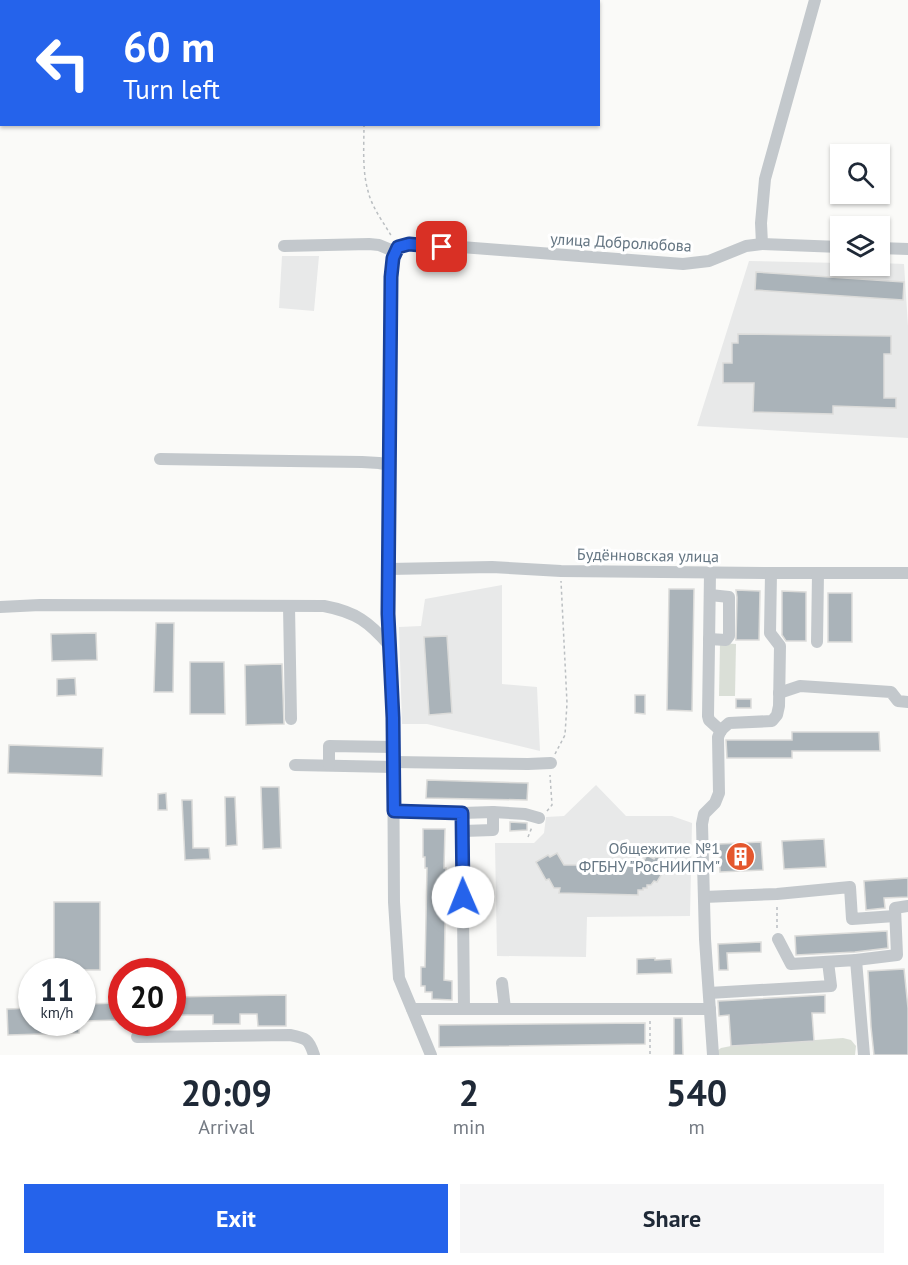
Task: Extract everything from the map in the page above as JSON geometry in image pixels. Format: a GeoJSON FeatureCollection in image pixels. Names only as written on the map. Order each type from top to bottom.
{"type":"FeatureCollection","features":[{"type":"Feature","properties":{"kind":"street"},"geometry":{"type":"LineString","coordinates":[[762,244],[761,223],[765,179],[815,0]]}},
{"type":"Feature","properties":{"kind":"street"},"geometry":{"type":"LineString","coordinates":[[284,246],[369,244],[397,249],[393,258],[391,277],[388,614],[394,747],[394,902],[399,978],[431,1055]]}},
{"type":"Feature","properties":{"kind":"street","name":"улица Добролюбова"},"geometry":{"type":"LineString","coordinates":[[397,249],[409,244],[422,244],[683,264],[709,261],[746,246],[762,244],[830,247]]}},
{"type":"Feature","properties":{"kind":"street"},"geometry":{"type":"LineString","coordinates":[[890,248],[908,249]]}},
{"type":"Feature","properties":{"kind":"street"},"geometry":{"type":"LineString","coordinates":[[160,459],[362,462],[390,465]]}},
{"type":"Feature","properties":{"kind":"street","name":"Будённовская улица"},"geometry":{"type":"LineString","coordinates":[[389,569],[492,567],[561,571],[908,573]]}},
{"type":"Feature","properties":{"kind":"street"},"geometry":{"type":"LineString","coordinates":[[710,573],[708,716],[709,720],[721,731]]}},
{"type":"Feature","properties":{"kind":"street"},"geometry":{"type":"LineString","coordinates":[[713,1055],[702,824],[704,814],[715,802],[719,793],[718,737],[721,731],[729,723],[772,721],[777,716],[780,646],[770,633],[771,573]]}},
{"type":"Feature","properties":{"kind":"street"},"geometry":{"type":"LineString","coordinates":[[817,642],[818,573]]}},
{"type":"Feature","properties":{"kind":"street"},"geometry":{"type":"LineString","coordinates":[[709,639],[729,639],[730,599],[727,596],[710,595]]}},
{"type":"Feature","properties":{"kind":"street"},"geometry":{"type":"LineString","coordinates":[[0,607],[40,604],[324,606],[341,609],[369,624],[390,646]]}},
{"type":"Feature","properties":{"kind":"street"},"geometry":{"type":"LineString","coordinates":[[289,606],[291,719]]}},
{"type":"Feature","properties":{"kind":"street"},"geometry":{"type":"LineString","coordinates":[[779,693],[800,686],[865,689],[891,692],[898,701],[908,702]]}},
{"type":"Feature","properties":{"kind":"street"},"geometry":{"type":"LineString","coordinates":[[329,765],[329,746],[394,747]]}},
{"type":"Feature","properties":{"kind":"street"},"geometry":{"type":"LineString","coordinates":[[295,765],[551,763]]}},
{"type":"Feature","properties":{"kind":"street"},"geometry":{"type":"LineString","coordinates":[[394,811],[493,812],[525,814],[539,818]]}},
{"type":"Feature","properties":{"kind":"street"},"geometry":{"type":"LineString","coordinates":[[463,831],[493,830],[493,812]]}},
{"type":"Feature","properties":{"kind":"street"},"geometry":{"type":"LineString","coordinates":[[462,813],[464,1009]]}},
{"type":"Feature","properties":{"kind":"street"},"geometry":{"type":"LineString","coordinates":[[704,897],[777,894],[850,887],[852,919],[895,916]]}},
{"type":"Feature","properties":{"kind":"street"},"geometry":{"type":"LineString","coordinates":[[778,939],[791,964],[903,956],[895,908],[908,906]]}},
{"type":"Feature","properties":{"kind":"street"},"geometry":{"type":"LineString","coordinates":[[856,960],[864,1055]]}},
{"type":"Feature","properties":{"kind":"street"},"geometry":{"type":"LineString","coordinates":[[709,993],[831,986],[828,962]]}},
{"type":"Feature","properties":{"kind":"street"},"geometry":{"type":"LineString","coordinates":[[502,983],[505,1009]]}},
{"type":"Feature","properties":{"kind":"street"},"geometry":{"type":"LineString","coordinates":[[412,1009],[710,1009]]}},
{"type":"Feature","properties":{"kind":"street"},"geometry":{"type":"LineString","coordinates":[[137,1037],[291,1035],[304,1037],[310,1044],[314,1055]]}},
{"type":"Feature","properties":{"kind":"path"},"geometry":{"type":"LineString","coordinates":[[364,126],[364,169],[368,191],[397,249]]}},
{"type":"Feature","properties":{"kind":"path"},"geometry":{"type":"LineString","coordinates":[[539,818],[552,805],[551,763],[565,735],[567,703],[561,571]]}},
{"type":"Feature","properties":{"kind":"path"},"geometry":{"type":"LineString","coordinates":[[777,894],[778,939]]}},
{"type":"Feature","properties":{"kind":"path"},"geometry":{"type":"LineString","coordinates":[[650,1009],[650,1055]]}},
{"type":"Feature","properties":{"kind":"shaded area"},"geometry":{"type":"Polygon","coordinates":[[[282,256],[319,256],[314,311],[279,308],[282,256]]]}},
{"type":"Feature","properties":{"kind":"shaded area"},"geometry":{"type":"Polygon","coordinates":[[[749,261],[830,263],[830,276],[890,276],[890,263],[904,264],[908,326],[908,438],[697,426],[749,261]]]}},
{"type":"Feature","properties":{"kind":"shaded area"},"geometry":{"type":"Polygon","coordinates":[[[502,585],[502,684],[537,687],[540,751],[427,724],[402,724],[399,627],[421,626],[425,599],[502,585]]]}},
{"type":"Feature","properties":{"kind":"shaded area"},"geometry":{"type":"Polygon","coordinates":[[[720,643],[736,644],[735,696],[719,696],[720,643]]]}},
{"type":"Feature","properties":{"kind":"shaded area"},"geometry":{"type":"Polygon","coordinates":[[[596,785],[626,816],[672,816],[692,823],[690,916],[587,917],[586,957],[497,956],[495,843],[534,843],[544,833],[546,817],[564,816],[596,785]]]}},
{"type":"Feature","properties":{"kind":"shaded area"},"geometry":{"type":"Polygon","coordinates":[[[843,1038],[851,1040],[856,1046],[855,1055],[717,1055],[717,1051],[721,1048],[731,1046],[843,1038]]]}},
{"type":"Feature","properties":{"kind":"building"},"geometry":{"type":"Polygon","coordinates":[[[756,272],[904,282],[903,300],[755,290],[756,272]]]}},
{"type":"Feature","properties":{"kind":"building"},"geometry":{"type":"Polygon","coordinates":[[[738,334],[891,336],[891,354],[884,354],[884,398],[896,398],[896,408],[833,406],[833,414],[753,412],[754,383],[723,383],[723,363],[732,363],[732,343],[738,343],[738,334]]]}},
{"type":"Feature","properties":{"kind":"building"},"geometry":{"type":"Polygon","coordinates":[[[669,589],[694,589],[692,711],[667,710],[669,589]]]}},
{"type":"Feature","properties":{"kind":"building"},"geometry":{"type":"Polygon","coordinates":[[[736,590],[760,591],[759,640],[736,640],[736,590]]]}},
{"type":"Feature","properties":{"kind":"building"},"geometry":{"type":"Polygon","coordinates":[[[782,591],[806,592],[806,641],[786,641],[782,635],[782,591]]]}},
{"type":"Feature","properties":{"kind":"building"},"geometry":{"type":"Polygon","coordinates":[[[828,593],[852,593],[852,642],[828,642],[828,593]]]}},
{"type":"Feature","properties":{"kind":"building"},"geometry":{"type":"Polygon","coordinates":[[[156,623],[174,623],[173,692],[154,692],[156,623]]]}},
{"type":"Feature","properties":{"kind":"building"},"geometry":{"type":"Polygon","coordinates":[[[96,633],[97,660],[52,661],[51,634],[96,633]]]}},
{"type":"Feature","properties":{"kind":"building"},"geometry":{"type":"Polygon","coordinates":[[[447,636],[452,713],[429,715],[424,637],[447,636]]]}},
{"type":"Feature","properties":{"kind":"building"},"geometry":{"type":"Polygon","coordinates":[[[190,662],[224,662],[225,714],[190,714],[190,662]]]}},
{"type":"Feature","properties":{"kind":"building"},"geometry":{"type":"Polygon","coordinates":[[[282,664],[284,724],[246,725],[245,665],[282,664]]]}},
{"type":"Feature","properties":{"kind":"building"},"geometry":{"type":"Polygon","coordinates":[[[75,678],[76,695],[57,696],[57,679],[75,678]]]}},
{"type":"Feature","properties":{"kind":"building"},"geometry":{"type":"Polygon","coordinates":[[[635,695],[645,695],[645,714],[635,713],[635,695]]]}},
{"type":"Feature","properties":{"kind":"building"},"geometry":{"type":"Polygon","coordinates":[[[736,699],[751,699],[751,708],[736,708],[736,699]]]}},
{"type":"Feature","properties":{"kind":"building"},"geometry":{"type":"Polygon","coordinates":[[[792,732],[879,732],[880,751],[792,751],[792,758],[727,758],[726,740],[792,740],[792,732]]]}},
{"type":"Feature","properties":{"kind":"building"},"geometry":{"type":"Polygon","coordinates":[[[9,745],[103,748],[102,776],[8,773],[9,745]]]}},
{"type":"Feature","properties":{"kind":"building"},"geometry":{"type":"Polygon","coordinates":[[[427,780],[528,783],[527,800],[426,798],[427,780]]]}},
{"type":"Feature","properties":{"kind":"building"},"geometry":{"type":"Polygon","coordinates":[[[261,787],[279,787],[281,848],[263,849],[261,787]]]}},
{"type":"Feature","properties":{"kind":"building"},"geometry":{"type":"Polygon","coordinates":[[[166,793],[167,810],[158,810],[158,794],[166,793]]]}},
{"type":"Feature","properties":{"kind":"building"},"geometry":{"type":"Polygon","coordinates":[[[225,797],[235,797],[237,845],[226,846],[225,797]]]}},
{"type":"Feature","properties":{"kind":"building"},"geometry":{"type":"Polygon","coordinates":[[[182,800],[192,800],[193,848],[209,848],[210,859],[185,860],[182,800]]]}},
{"type":"Feature","properties":{"kind":"building"},"geometry":{"type":"Polygon","coordinates":[[[510,822],[527,823],[527,830],[510,831],[510,822]]]}},
{"type":"Feature","properties":{"kind":"building"},"geometry":{"type":"Polygon","coordinates":[[[423,829],[445,829],[444,980],[452,981],[452,1000],[432,999],[432,992],[425,992],[425,986],[421,986],[421,967],[425,967],[427,868],[425,868],[425,857],[423,857],[423,829]]]}},
{"type":"Feature","properties":{"kind":"building"},"geometry":{"type":"Polygon","coordinates":[[[824,839],[826,867],[784,869],[782,841],[824,839]]]}},
{"type":"Feature","properties":{"kind":"building","name":"Общежитие №1 ФГБНУ \"РосНИИПМ\""},"geometry":{"type":"Polygon","coordinates":[[[761,842],[763,870],[720,872],[719,844],[761,842]]]}},
{"type":"Feature","properties":{"kind":"building"},"geometry":{"type":"Polygon","coordinates":[[[557,853],[564,865],[582,865],[582,860],[617,860],[617,866],[641,866],[647,855],[654,859],[656,856],[668,863],[657,882],[654,881],[651,885],[647,885],[647,888],[638,890],[638,895],[559,893],[560,888],[554,888],[549,879],[546,880],[536,862],[557,853]]]}},
{"type":"Feature","properties":{"kind":"building"},"geometry":{"type":"Polygon","coordinates":[[[908,878],[908,897],[884,898],[885,908],[866,910],[864,881],[908,878]]]}},
{"type":"Feature","properties":{"kind":"building"},"geometry":{"type":"Polygon","coordinates":[[[54,902],[100,902],[100,970],[96,970],[96,958],[54,958],[54,902]]]}},
{"type":"Feature","properties":{"kind":"building"},"geometry":{"type":"Polygon","coordinates":[[[887,931],[888,948],[796,955],[795,936],[887,931]]]}},
{"type":"Feature","properties":{"kind":"building"},"geometry":{"type":"Polygon","coordinates":[[[761,942],[761,952],[727,953],[728,970],[719,970],[718,944],[761,942]]]}},
{"type":"Feature","properties":{"kind":"building"},"geometry":{"type":"Polygon","coordinates":[[[655,958],[655,960],[671,959],[672,973],[637,974],[637,959],[655,958]]]}},
{"type":"Feature","properties":{"kind":"building"},"geometry":{"type":"Polygon","coordinates":[[[904,969],[908,1008],[908,1055],[874,1055],[868,971],[904,969]]]}},
{"type":"Feature","properties":{"kind":"building"},"geometry":{"type":"Polygon","coordinates":[[[286,995],[286,1026],[258,1026],[257,1014],[240,1014],[240,1024],[213,1024],[213,1015],[186,1015],[186,997],[286,995]]]}},
{"type":"Feature","properties":{"kind":"building"},"geometry":{"type":"Polygon","coordinates":[[[825,995],[825,1013],[812,1013],[814,1041],[731,1046],[729,1015],[719,1016],[718,1001],[825,995]]]}},
{"type":"Feature","properties":{"kind":"building"},"geometry":{"type":"Polygon","coordinates":[[[108,1003],[108,1020],[96,1021],[96,1004],[108,1003]]]}},
{"type":"Feature","properties":{"kind":"building"},"geometry":{"type":"Polygon","coordinates":[[[7,1009],[18,1009],[18,1035],[8,1035],[7,1009]]]}},
{"type":"Feature","properties":{"kind":"building"},"geometry":{"type":"Polygon","coordinates":[[[674,1018],[682,1018],[683,1055],[674,1055],[674,1018]]]}},
{"type":"Feature","properties":{"kind":"building"},"geometry":{"type":"Polygon","coordinates":[[[645,1023],[645,1044],[439,1047],[439,1025],[645,1023]]]}},
{"type":"Feature","properties":{"kind":"place","name":"Общежитие №1 ФГБНУ \"РосНИИПМ\""},"geometry":{"type":"Point","coordinates":[741,857]}},
{"type":"Feature","properties":{"kind":"route"},"geometry":{"type":"LineString","coordinates":[[442,247],[409,244],[398,247],[393,258],[391,277],[388,614],[393,718],[394,811],[462,813],[463,897]]}}]}
